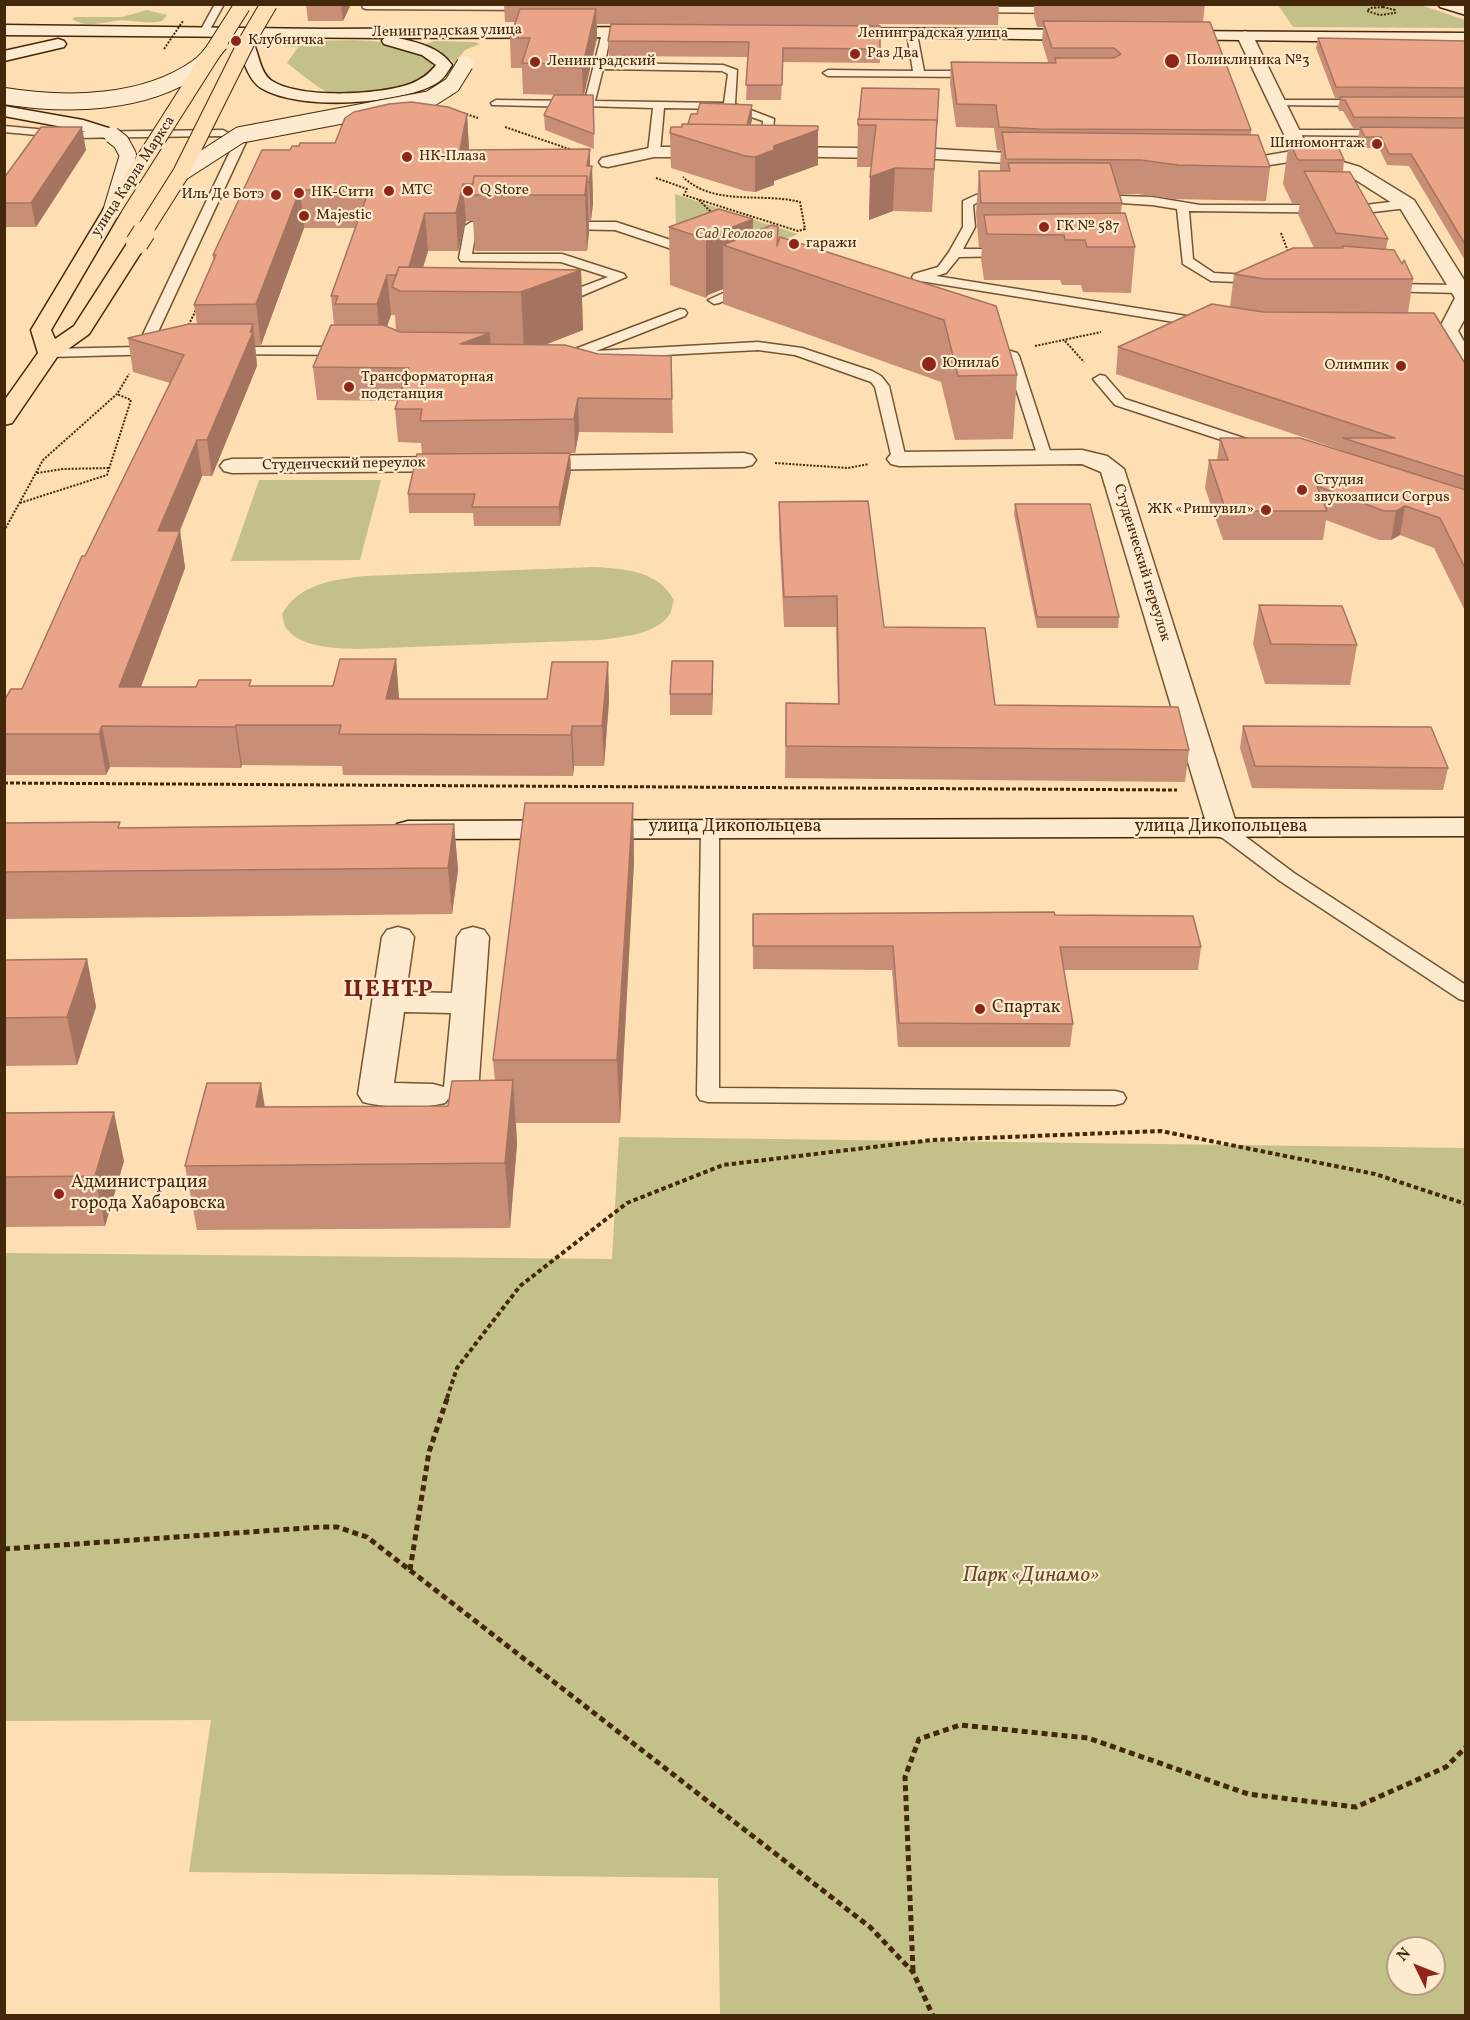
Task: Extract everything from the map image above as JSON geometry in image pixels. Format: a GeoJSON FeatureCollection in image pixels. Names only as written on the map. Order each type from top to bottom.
{"type":"FeatureCollection","features":[{"type":"Feature","properties":{"kind":"main road","name":"улица Карла Маркса"},"geometry":{"type":"LineString","coordinates":[[49,353],[41,330],[111,212],[243,4]]}},
{"type":"Feature","properties":{"kind":"main road","name":"улица Карла Маркса"},"geometry":{"type":"LineString","coordinates":[[4,418],[49,353],[82,330],[181,173],[246,43],[269,4]]}},
{"type":"Feature","properties":{"kind":"main road"},"geometry":{"type":"LineString","coordinates":[[1445,4],[1466,11]]}},
{"type":"Feature","properties":{"kind":"main road","name":"Ленинградская улица"},"geometry":{"type":"LineString","coordinates":[[4,30],[326,34],[564,29],[665,32]]}},
{"type":"Feature","properties":{"kind":"main road"},"geometry":{"type":"LineString","coordinates":[[181,173],[240,135],[430,99],[448,89],[473,54],[510,38],[564,29]]}},
{"type":"Feature","properties":{"kind":"main road"},"geometry":{"type":"LineString","coordinates":[[4,56],[76,41],[151,33]]}},
{"type":"Feature","properties":{"kind":"main road","name":"Ленинградская улица"},"geometry":{"type":"LineString","coordinates":[[819,33],[1098,35]]}},
{"type":"Feature","properties":{"kind":"main road"},"geometry":{"type":"LineString","coordinates":[[246,43],[256,73],[264,82],[282,91],[307,96],[350,97],[399,91],[428,82],[444,68],[440,60],[402,44],[370,37],[326,34]]}},
{"type":"Feature","properties":{"kind":"main road"},"geometry":{"type":"LineString","coordinates":[[1155,36],[1466,38]]}},
{"type":"Feature","properties":{"kind":"main road"},"geometry":{"type":"LineString","coordinates":[[1245,36],[1303,155]]}},
{"type":"Feature","properties":{"kind":"main road"},"geometry":{"type":"LineString","coordinates":[[4,96],[33,100],[75,100],[146,90],[191,73],[220,43]]}},
{"type":"Feature","properties":{"kind":"main road"},"geometry":{"type":"LineString","coordinates":[[4,111],[83,125],[112,135],[126,148],[129,161],[115,194],[111,212]]}},
{"type":"Feature","properties":{"kind":"main road"},"geometry":{"type":"LineString","coordinates":[[608,162],[654,152],[936,154],[1061,160]]}},
{"type":"Feature","properties":{"kind":"main road"},"geometry":{"type":"LineString","coordinates":[[1203,161],[1263,161],[1303,155],[1354,171],[1407,204],[1465,298],[1442,331],[1466,368]]}},
{"type":"Feature","properties":{"kind":"main road","name":"Студенческий переулок"},"geometry":{"type":"LineString","coordinates":[[899,459],[1082,457],[1099,461],[1113,469],[1223,829]]}},
{"type":"Feature","properties":{"kind":"main road"},"geometry":{"type":"LineString","coordinates":[[506,463],[744,460]]}},
{"type":"Feature","properties":{"kind":"main road","name":"Студенческий переулок"},"geometry":{"type":"LineString","coordinates":[[232,466],[482,464]]}},
{"type":"Feature","properties":{"kind":"main road","name":"улица Дикопольцева"},"geometry":{"type":"LineString","coordinates":[[387,830],[1466,827]]}},
{"type":"Feature","properties":{"kind":"main road"},"geometry":{"type":"LineString","coordinates":[[398,937],[375,1094],[447,1094],[468,1003],[473,937]]}},
{"type":"Feature","properties":{"kind":"main road"},"geometry":{"type":"LineString","coordinates":[[389,1002],[468,1003]]}},
{"type":"Feature","properties":{"kind":"lane"},"geometry":{"type":"LineString","coordinates":[[204,33],[220,4]]}},
{"type":"Feature","properties":{"kind":"lane"},"geometry":{"type":"LineString","coordinates":[[367,4],[366,6],[539,7]]}},
{"type":"Feature","properties":{"kind":"lane"},"geometry":{"type":"LineString","coordinates":[[958,10],[1075,10]]}},
{"type":"Feature","properties":{"kind":"lane"},"geometry":{"type":"LineString","coordinates":[[589,105],[606,31]]}},
{"type":"Feature","properties":{"kind":"lane"},"geometry":{"type":"LineString","coordinates":[[912,34],[919,74]]}},
{"type":"Feature","properties":{"kind":"lane"},"geometry":{"type":"LineString","coordinates":[[599,66],[723,68],[733,72],[729,106]]}},
{"type":"Feature","properties":{"kind":"lane"},"geometry":{"type":"LineString","coordinates":[[828,73],[990,74]]}},
{"type":"Feature","properties":{"kind":"lane"},"geometry":{"type":"LineString","coordinates":[[496,103],[729,106],[769,119],[767,152]]}},
{"type":"Feature","properties":{"kind":"lane"},"geometry":{"type":"LineString","coordinates":[[1277,103],[1383,103]]}},
{"type":"Feature","properties":{"kind":"lane"},"geometry":{"type":"LineString","coordinates":[[654,152],[659,105]]}},
{"type":"Feature","properties":{"kind":"lane"},"geometry":{"type":"LineString","coordinates":[[4,129],[69,135],[223,133],[240,142],[142,351]]}},
{"type":"Feature","properties":{"kind":"lane"},"geometry":{"type":"LineString","coordinates":[[1292,133],[1396,133]]}},
{"type":"Feature","properties":{"kind":"lane"},"geometry":{"type":"LineString","coordinates":[[1022,198],[987,198],[969,201],[967,204],[969,227],[955,253],[942,270],[918,277],[1217,325]]}},
{"type":"Feature","properties":{"kind":"lane"},"geometry":{"type":"LineString","coordinates":[[1080,199],[1138,200],[1183,207],[1365,209],[1407,204]]}},
{"type":"Feature","properties":{"kind":"lane"},"geometry":{"type":"LineString","coordinates":[[1183,207],[1187,261],[1211,277],[1280,279]]}},
{"type":"Feature","properties":{"kind":"lane"},"geometry":{"type":"LineString","coordinates":[[516,226],[471,226],[465,258],[562,258],[620,277],[546,305]]}},
{"type":"Feature","properties":{"kind":"lane"},"geometry":{"type":"LineString","coordinates":[[549,226],[616,226],[707,256]]}},
{"type":"Feature","properties":{"kind":"lane"},"geometry":{"type":"LineString","coordinates":[[955,253],[1025,253]]}},
{"type":"Feature","properties":{"kind":"lane"},"geometry":{"type":"LineString","coordinates":[[714,300],[761,281]]}},
{"type":"Feature","properties":{"kind":"lane"},"geometry":{"type":"LineString","coordinates":[[1369,288],[1459,289]]}},
{"type":"Feature","properties":{"kind":"lane"},"geometry":{"type":"LineString","coordinates":[[567,373],[546,363],[570,356],[680,313]]}},
{"type":"Feature","properties":{"kind":"lane"},"geometry":{"type":"LineString","coordinates":[[968,341],[1012,356],[1045,457]]}},
{"type":"Feature","properties":{"kind":"lane"},"geometry":{"type":"LineString","coordinates":[[570,356],[758,346],[797,351],[876,379],[882,386],[899,459]]}},
{"type":"Feature","properties":{"kind":"lane"},"geometry":{"type":"LineString","coordinates":[[49,353],[177,351]]}},
{"type":"Feature","properties":{"kind":"lane"},"geometry":{"type":"LineString","coordinates":[[211,351],[367,351]]}},
{"type":"Feature","properties":{"kind":"lane"},"geometry":{"type":"LineString","coordinates":[[1100,379],[1120,402],[1265,449]]}},
{"type":"Feature","properties":{"kind":"lane"},"geometry":{"type":"LineString","coordinates":[[710,828],[708,1095],[1115,1098]]}},
{"type":"Feature","properties":{"kind":"lane"},"geometry":{"type":"LineString","coordinates":[[1223,829],[1287,877],[1466,995]]}},
{"type":"Feature","properties":{"kind":"path"},"geometry":{"type":"LineString","coordinates":[[164,49],[183,21]]}},
{"type":"Feature","properties":{"kind":"path"},"geometry":{"type":"LineString","coordinates":[[699,200],[717,218]]}},
{"type":"Feature","properties":{"kind":"path"},"geometry":{"type":"LineString","coordinates":[[177,351],[196,308]]}},
{"type":"Feature","properties":{"kind":"path"},"geometry":{"type":"LineString","coordinates":[[1026,348],[1065,341]]}},
{"type":"Feature","properties":{"kind":"path"},"geometry":{"type":"LineString","coordinates":[[4,531],[47,455],[117,394],[142,351]]}},
{"type":"Feature","properties":{"kind":"path"},"geometry":{"type":"LineString","coordinates":[[19,503],[45,492],[101,479],[110,468],[131,400],[117,394]]}},
{"type":"Feature","properties":{"kind":"path"},"geometry":{"type":"LineString","coordinates":[[744,460],[848,468],[899,459]]}},
{"type":"Feature","properties":{"kind":"path"},"geometry":{"type":"LineString","coordinates":[[36,473],[63,469],[110,468]]}},
{"type":"Feature","properties":{"kind":"path"},"geometry":{"type":"LineString","coordinates":[[4,783],[1173,790],[1213,794]]}},
{"type":"Feature","properties":{"kind":"path"},"geometry":{"type":"LineString","coordinates":[[410,1570],[429,1452],[457,1368],[506,1304],[520,1286],[627,1203],[723,1165],[933,1140],[1161,1131],[1375,1174],[1466,1204]]}},
{"type":"Feature","properties":{"kind":"path"},"geometry":{"type":"LineString","coordinates":[[4,1549],[337,1527],[367,1537],[870,1926],[913,1972],[933,2016]]}},
{"type":"Feature","properties":{"kind":"path"},"geometry":{"type":"LineString","coordinates":[[913,1972],[905,1778],[919,1739],[960,1725],[1088,1738],[1248,1794],[1356,1807],[1446,1767],[1466,1748]]}},
{"type":"Feature","properties":{"kind":"green space"},"geometry":{"type":"Polygon","coordinates":[[[1278,5],[1421,5],[1465,20],[1465,28],[1293,27],[1278,5]]]}},
{"type":"Feature","properties":{"kind":"green space"},"geometry":{"type":"Polygon","coordinates":[[[147,10],[167,15],[162,21],[150,22],[115,21],[88,24],[72,19],[75,17],[122,17],[147,10]]]}},
{"type":"Feature","properties":{"kind":"green space"},"geometry":{"type":"Polygon","coordinates":[[[343,40],[381,42],[416,52],[431,61],[433,68],[415,81],[385,90],[353,94],[330,93],[287,63],[298,47],[285,47],[288,42],[343,40]]]}},
{"type":"Feature","properties":{"kind":"green space"},"geometry":{"type":"Polygon","coordinates":[[[435,41],[480,44],[465,50],[454,64],[452,60],[425,44],[435,41]]]}},
{"type":"Feature","properties":{"kind":"green space","name":"Сад Геологов"},"geometry":{"type":"Polygon","coordinates":[[[675,194],[798,234],[739,259],[676,226],[675,194]]]}},
{"type":"Feature","properties":{"kind":"green space"},"geometry":{"type":"Polygon","coordinates":[[[259,480],[381,480],[360,560],[231,561],[259,480]]]}},
{"type":"Feature","properties":{"kind":"green space"},"geometry":{"type":"Polygon","coordinates":[[[594,567],[628,570],[659,582],[674,600],[670,614],[664,621],[647,631],[599,640],[357,649],[319,646],[300,640],[286,628],[282,614],[297,596],[317,585],[364,576],[594,567]]]}},
{"type":"Feature","properties":{"kind":"green space","name":"Парк «Динамо»"},"geometry":{"type":"Polygon","coordinates":[[[619,1137],[1465,1148],[1465,2015],[720,2015],[718,1878],[189,1872],[211,1720],[5,1721],[5,1253],[612,1259],[619,1137]]]}},
{"type":"Feature","properties":{"kind":"building"},"geometry":{"type":"Polygon","coordinates":[[[520,9],[596,9],[582,68],[558,67],[560,64],[522,63],[530,38],[510,38],[520,9]]]}},
{"type":"Feature","properties":{"kind":"building"},"geometry":{"type":"Polygon","coordinates":[[[1043,21],[1210,22],[1251,130],[999,127],[996,105],[957,104],[951,62],[1056,63],[1055,58],[1114,58],[1121,54],[1114,48],[1052,48],[1043,21]]]}},
{"type":"Feature","properties":{"kind":"building"},"geometry":{"type":"Polygon","coordinates":[[[611,24],[880,26],[880,49],[783,48],[782,85],[746,85],[749,42],[608,41],[611,24]]]}},
{"type":"Feature","properties":{"kind":"building"},"geometry":{"type":"Polygon","coordinates":[[[1318,38],[1466,41],[1466,88],[1336,87],[1318,38]]]}},
{"type":"Feature","properties":{"kind":"building"},"geometry":{"type":"Polygon","coordinates":[[[862,88],[939,89],[937,124],[937,120],[859,119],[862,88]]]}},
{"type":"Feature","properties":{"kind":"building"},"geometry":{"type":"Polygon","coordinates":[[[554,95],[593,95],[594,134],[544,115],[554,95]]]}},
{"type":"Feature","properties":{"kind":"building"},"geometry":{"type":"Polygon","coordinates":[[[1340,97],[1466,97],[1466,118],[1354,117],[1345,100],[1341,100],[1340,97]]]}},
{"type":"Feature","properties":{"kind":"building"},"geometry":{"type":"Polygon","coordinates":[[[411,102],[448,107],[467,114],[460,150],[590,149],[587,166],[592,166],[589,182],[587,182],[587,176],[474,176],[473,184],[463,184],[456,213],[425,213],[409,267],[399,267],[396,275],[387,275],[377,304],[335,304],[338,296],[331,296],[369,190],[300,190],[256,304],[194,305],[216,255],[213,255],[262,150],[290,150],[292,146],[299,146],[300,143],[335,143],[345,118],[354,112],[389,104],[411,102]]]}},
{"type":"Feature","properties":{"kind":"building"},"geometry":{"type":"Polygon","coordinates":[[[700,103],[752,105],[747,125],[688,124],[691,114],[697,114],[700,103]]]}},
{"type":"Feature","properties":{"kind":"building"},"geometry":{"type":"Polygon","coordinates":[[[858,119],[937,120],[934,169],[895,168],[870,177],[876,125],[858,125],[858,119]]]}},
{"type":"Feature","properties":{"kind":"building"},"geometry":{"type":"Polygon","coordinates":[[[682,124],[818,126],[818,130],[774,146],[774,150],[755,157],[670,133],[671,127],[682,127],[682,124]]]}},
{"type":"Feature","properties":{"kind":"building"},"geometry":{"type":"Polygon","coordinates":[[[41,127],[82,127],[31,203],[4,203],[4,178],[41,127]]]}},
{"type":"Feature","properties":{"kind":"building"},"geometry":{"type":"Polygon","coordinates":[[[1360,127],[1466,128],[1466,246],[1411,154],[1389,154],[1381,137],[1365,137],[1360,127]]]}},
{"type":"Feature","properties":{"kind":"building"},"geometry":{"type":"Polygon","coordinates":[[[1002,132],[1258,135],[1270,167],[1178,165],[1141,160],[1006,159],[1002,132]]]}},
{"type":"Feature","properties":{"kind":"building"},"geometry":{"type":"Polygon","coordinates":[[[1289,141],[1336,142],[1344,160],[1298,160],[1289,141]]]}},
{"type":"Feature","properties":{"kind":"building"},"geometry":{"type":"Polygon","coordinates":[[[1008,163],[1110,163],[1122,203],[981,203],[979,171],[1010,171],[1008,163]]]}},
{"type":"Feature","properties":{"kind":"building"},"geometry":{"type":"Polygon","coordinates":[[[1304,171],[1350,172],[1388,239],[1336,233],[1304,171]]]}},
{"type":"Feature","properties":{"kind":"building"},"geometry":{"type":"Polygon","coordinates":[[[474,176],[587,176],[585,195],[471,195],[474,176]]]}},
{"type":"Feature","properties":{"kind":"building"},"geometry":{"type":"Polygon","coordinates":[[[719,209],[753,219],[706,239],[669,227],[719,209]]]}},
{"type":"Feature","properties":{"kind":"building","name":"ГК № 587"},"geometry":{"type":"Polygon","coordinates":[[[1125,213],[1135,247],[1087,247],[1085,240],[1065,240],[1064,235],[987,234],[984,215],[1125,213]]]}},
{"type":"Feature","properties":{"kind":"building"},"geometry":{"type":"Polygon","coordinates":[[[772,225],[778,227],[777,246],[780,237],[996,306],[1017,375],[958,376],[944,320],[723,245],[772,225]]]}},
{"type":"Feature","properties":{"kind":"building"},"geometry":{"type":"Polygon","coordinates":[[[1342,246],[1394,250],[1402,264],[1404,260],[1413,279],[1265,279],[1234,274],[1293,248],[1343,248],[1342,246]]]}},
{"type":"Feature","properties":{"kind":"building"},"geometry":{"type":"Polygon","coordinates":[[[399,267],[581,270],[521,292],[400,291],[392,287],[399,267]]]}},
{"type":"Feature","properties":{"kind":"building"},"geometry":{"type":"Polygon","coordinates":[[[1212,304],[1263,312],[1434,313],[1466,365],[1466,477],[1343,438],[1395,438],[1118,347],[1212,304]]]}},
{"type":"Feature","properties":{"kind":"building"},"geometry":{"type":"Polygon","coordinates":[[[189,324],[253,324],[250,332],[253,332],[207,440],[197,440],[158,531],[180,531],[119,687],[196,687],[199,680],[251,680],[249,686],[333,686],[340,659],[396,659],[386,699],[547,699],[552,662],[608,662],[602,726],[572,726],[571,735],[339,734],[341,725],[102,726],[99,734],[4,734],[4,701],[11,689],[22,689],[82,556],[85,556],[184,355],[128,338],[189,324]]]}},
{"type":"Feature","properties":{"kind":"building"},"geometry":{"type":"Polygon","coordinates":[[[331,325],[383,325],[400,332],[490,333],[460,344],[565,345],[598,354],[671,356],[672,399],[578,398],[574,419],[420,421],[422,409],[395,409],[409,368],[313,367],[331,325]]]}},
{"type":"Feature","properties":{"kind":"building"},"geometry":{"type":"Polygon","coordinates":[[[1220,438],[1300,438],[1466,490],[1466,570],[1440,518],[1405,506],[1396,511],[1384,511],[1317,486],[1327,511],[1226,511],[1209,460],[1228,460],[1220,438]]]}},
{"type":"Feature","properties":{"kind":"building"},"geometry":{"type":"Polygon","coordinates":[[[570,453],[559,507],[472,507],[475,494],[408,494],[417,454],[570,453]]]}},
{"type":"Feature","properties":{"kind":"building"},"geometry":{"type":"Polygon","coordinates":[[[868,501],[884,627],[985,628],[995,705],[1178,707],[1189,750],[786,746],[786,703],[839,704],[837,596],[784,597],[779,502],[868,501]]]}},
{"type":"Feature","properties":{"kind":"building"},"geometry":{"type":"Polygon","coordinates":[[[1015,504],[1090,504],[1119,617],[1037,617],[1015,504]]]}},
{"type":"Feature","properties":{"kind":"building"},"geometry":{"type":"Polygon","coordinates":[[[1259,605],[1342,606],[1357,645],[1271,644],[1259,605]]]}},
{"type":"Feature","properties":{"kind":"building"},"geometry":{"type":"Polygon","coordinates":[[[672,661],[713,661],[712,694],[670,694],[672,661]]]}},
{"type":"Feature","properties":{"kind":"building"},"geometry":{"type":"Polygon","coordinates":[[[1243,726],[1431,727],[1448,768],[1255,766],[1243,726]]]}},
{"type":"Feature","properties":{"kind":"building"},"geometry":{"type":"Polygon","coordinates":[[[525,803],[633,803],[617,1060],[493,1060],[525,803]]]}},
{"type":"Feature","properties":{"kind":"building"},"geometry":{"type":"Polygon","coordinates":[[[120,822],[118,828],[454,824],[448,868],[4,872],[4,823],[120,822]]]}},
{"type":"Feature","properties":{"kind":"building","name":"Спартак"},"geometry":{"type":"Polygon","coordinates":[[[1054,912],[1055,915],[1193,916],[1201,947],[1060,947],[1073,1024],[899,1023],[893,946],[753,946],[753,914],[1054,912]]]}},
{"type":"Feature","properties":{"kind":"building"},"geometry":{"type":"Polygon","coordinates":[[[87,959],[67,1017],[4,1018],[4,960],[87,959]]]}},
{"type":"Feature","properties":{"kind":"building"},"geometry":{"type":"Polygon","coordinates":[[[513,1080],[505,1163],[185,1166],[207,1083],[261,1083],[256,1107],[448,1106],[452,1081],[513,1080]]]}},
{"type":"Feature","properties":{"kind":"building"},"geometry":{"type":"Polygon","coordinates":[[[114,1112],[95,1176],[4,1177],[4,1113],[114,1112]]]}},
{"type":"Feature","properties":{"kind":"place","name":"Клубничка"},"geometry":{"type":"Point","coordinates":[236,41]}},
{"type":"Feature","properties":{"kind":"place","name":"Раз Два"},"geometry":{"type":"Point","coordinates":[855,54]}},
{"type":"Feature","properties":{"kind":"place","name":"Поликлиника №3"},"geometry":{"type":"Point","coordinates":[1172,61]}},
{"type":"Feature","properties":{"kind":"place","name":"Ленинградский"},"geometry":{"type":"Point","coordinates":[535,62]}},
{"type":"Feature","properties":{"kind":"place","name":"Шиномонтаж"},"geometry":{"type":"Point","coordinates":[1377,144]}},
{"type":"Feature","properties":{"kind":"place","name":"НК-Плаза"},"geometry":{"type":"Point","coordinates":[407,157]}},
{"type":"Feature","properties":{"kind":"place","name":"МТС"},"geometry":{"type":"Point","coordinates":[389,191]}},
{"type":"Feature","properties":{"kind":"place","name":"Q Store"},"geometry":{"type":"Point","coordinates":[468,191]}},
{"type":"Feature","properties":{"kind":"place","name":"НК-Сити"},"geometry":{"type":"Point","coordinates":[299,193]}},
{"type":"Feature","properties":{"kind":"place","name":"Иль Де Ботэ"},"geometry":{"type":"Point","coordinates":[276,195]}},
{"type":"Feature","properties":{"kind":"place","name":"Majestic"},"geometry":{"type":"Point","coordinates":[304,216]}},
{"type":"Feature","properties":{"kind":"place","name":"ГК № 587"},"geometry":{"type":"Point","coordinates":[1044,227]}},
{"type":"Feature","properties":{"kind":"place","name":"гаражи"},"geometry":{"type":"Point","coordinates":[794,244]}},
{"type":"Feature","properties":{"kind":"place","name":"Юнилаб"},"geometry":{"type":"Point","coordinates":[929,364]}},
{"type":"Feature","properties":{"kind":"place","name":"Олимпик"},"geometry":{"type":"Point","coordinates":[1401,366]}},
{"type":"Feature","properties":{"kind":"place","name":"Трансформаторная подстанция"},"geometry":{"type":"Point","coordinates":[349,387]}},
{"type":"Feature","properties":{"kind":"place","name":"Студия звукозаписи Corpus"},"geometry":{"type":"Point","coordinates":[1302,490]}},
{"type":"Feature","properties":{"kind":"place","name":"ЖК «Ришувил»"},"geometry":{"type":"Point","coordinates":[1266,510]}},
{"type":"Feature","properties":{"kind":"place","name":"Спартак"},"geometry":{"type":"Point","coordinates":[980,1009]}},
{"type":"Feature","properties":{"kind":"place","name":"Администрация города Хабаровска"},"geometry":{"type":"Point","coordinates":[59,1194]}},
{"type":"Feature","properties":{"kind":"district","name":"ЦЕНТР"},"geometry":{"type":"Point","coordinates":[389,992]}}]}
